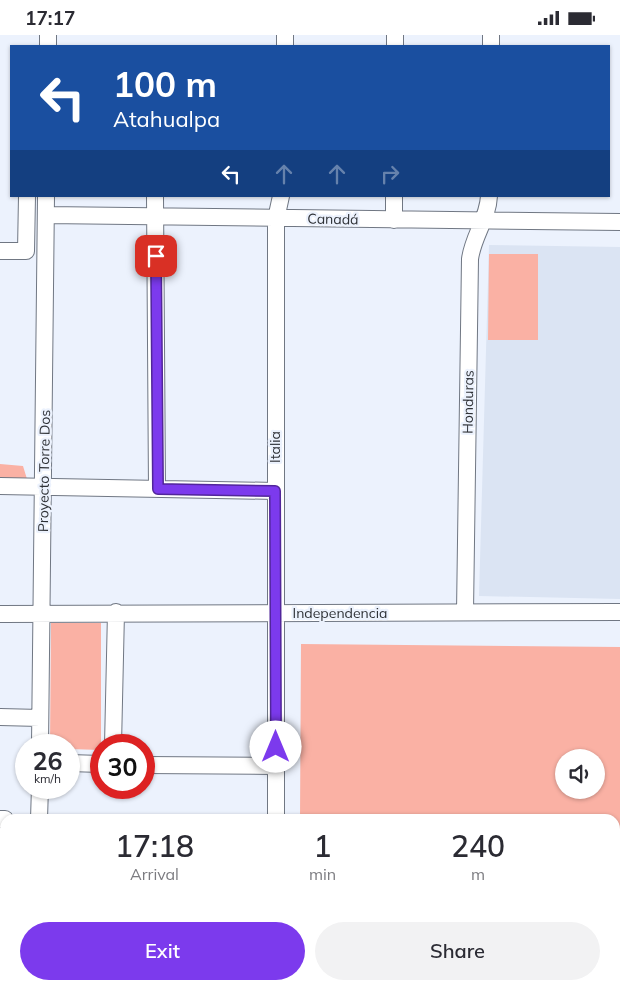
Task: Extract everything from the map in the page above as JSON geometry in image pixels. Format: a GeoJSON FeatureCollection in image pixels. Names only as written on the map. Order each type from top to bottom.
{"type":"FeatureCollection","features":[{"type":"Feature","properties":{"kind":"street"},"geometry":{"type":"LineString","coordinates":[[0,251],[26,251],[27,197]]}},
{"type":"Feature","properties":{"kind":"street","name":"Proyecto Torre Dos"},"geometry":{"type":"LineString","coordinates":[[40,734],[46,197]]}},
{"type":"Feature","properties":{"kind":"street"},"geometry":{"type":"LineString","coordinates":[[155,197],[158,489]]}},
{"type":"Feature","properties":{"kind":"street","name":"Italia"},"geometry":{"type":"LineString","coordinates":[[276,814],[276,219],[281,197]]}},
{"type":"Feature","properties":{"kind":"street"},"geometry":{"type":"LineString","coordinates":[[394,197],[394,220]]}},
{"type":"Feature","properties":{"kind":"street","name":"Honduras"},"geometry":{"type":"LineString","coordinates":[[465,612],[470,259],[472,245],[484,220],[489,197]]}},
{"type":"Feature","properties":{"kind":"street","name":"Canadá"},"geometry":{"type":"LineString","coordinates":[[46,215],[155,218],[620,222]]}},
{"type":"Feature","properties":{"kind":"street"},"geometry":{"type":"LineString","coordinates":[[0,486],[275,491]]}},
{"type":"Feature","properties":{"kind":"street"},"geometry":{"type":"LineString","coordinates":[[113,734],[116,612]]}},
{"type":"Feature","properties":{"kind":"street","name":"Independencia"},"geometry":{"type":"LineString","coordinates":[[0,614],[116,612],[620,612]]}},
{"type":"Feature","properties":{"kind":"street"},"geometry":{"type":"LineString","coordinates":[[0,717],[40,718]]}},
{"type":"Feature","properties":{"kind":"street"},"geometry":{"type":"LineString","coordinates":[[155,765],[276,767]]}},
{"type":"Feature","properties":{"kind":"street"},"geometry":{"type":"LineString","coordinates":[[39,814],[40,799]]}},
{"type":"Feature","properties":{"kind":"shaded area"},"geometry":{"type":"Polygon","coordinates":[[[489,245],[620,247],[620,599],[479,596],[489,245]]]}},
{"type":"Feature","properties":{"kind":"shaded area"},"geometry":{"type":"Polygon","coordinates":[[[489,254],[538,254],[538,340],[488,340],[489,254]]]}},
{"type":"Feature","properties":{"kind":"shaded area"},"geometry":{"type":"Polygon","coordinates":[[[0,464],[23,466],[27,479],[0,479],[0,464]]]}},
{"type":"Feature","properties":{"kind":"shaded area"},"geometry":{"type":"Polygon","coordinates":[[[51,623],[101,623],[101,734],[90,734],[90,750],[80,749],[80,734],[50,734],[51,623]]]}},
{"type":"Feature","properties":{"kind":"shaded area"},"geometry":{"type":"Polygon","coordinates":[[[301,644],[620,647],[620,814],[300,814],[301,644]]]}},
{"type":"Feature","properties":{"kind":"route"},"geometry":{"type":"LineString","coordinates":[[156,256],[158,489],[275,491],[276,747]]}}]}
